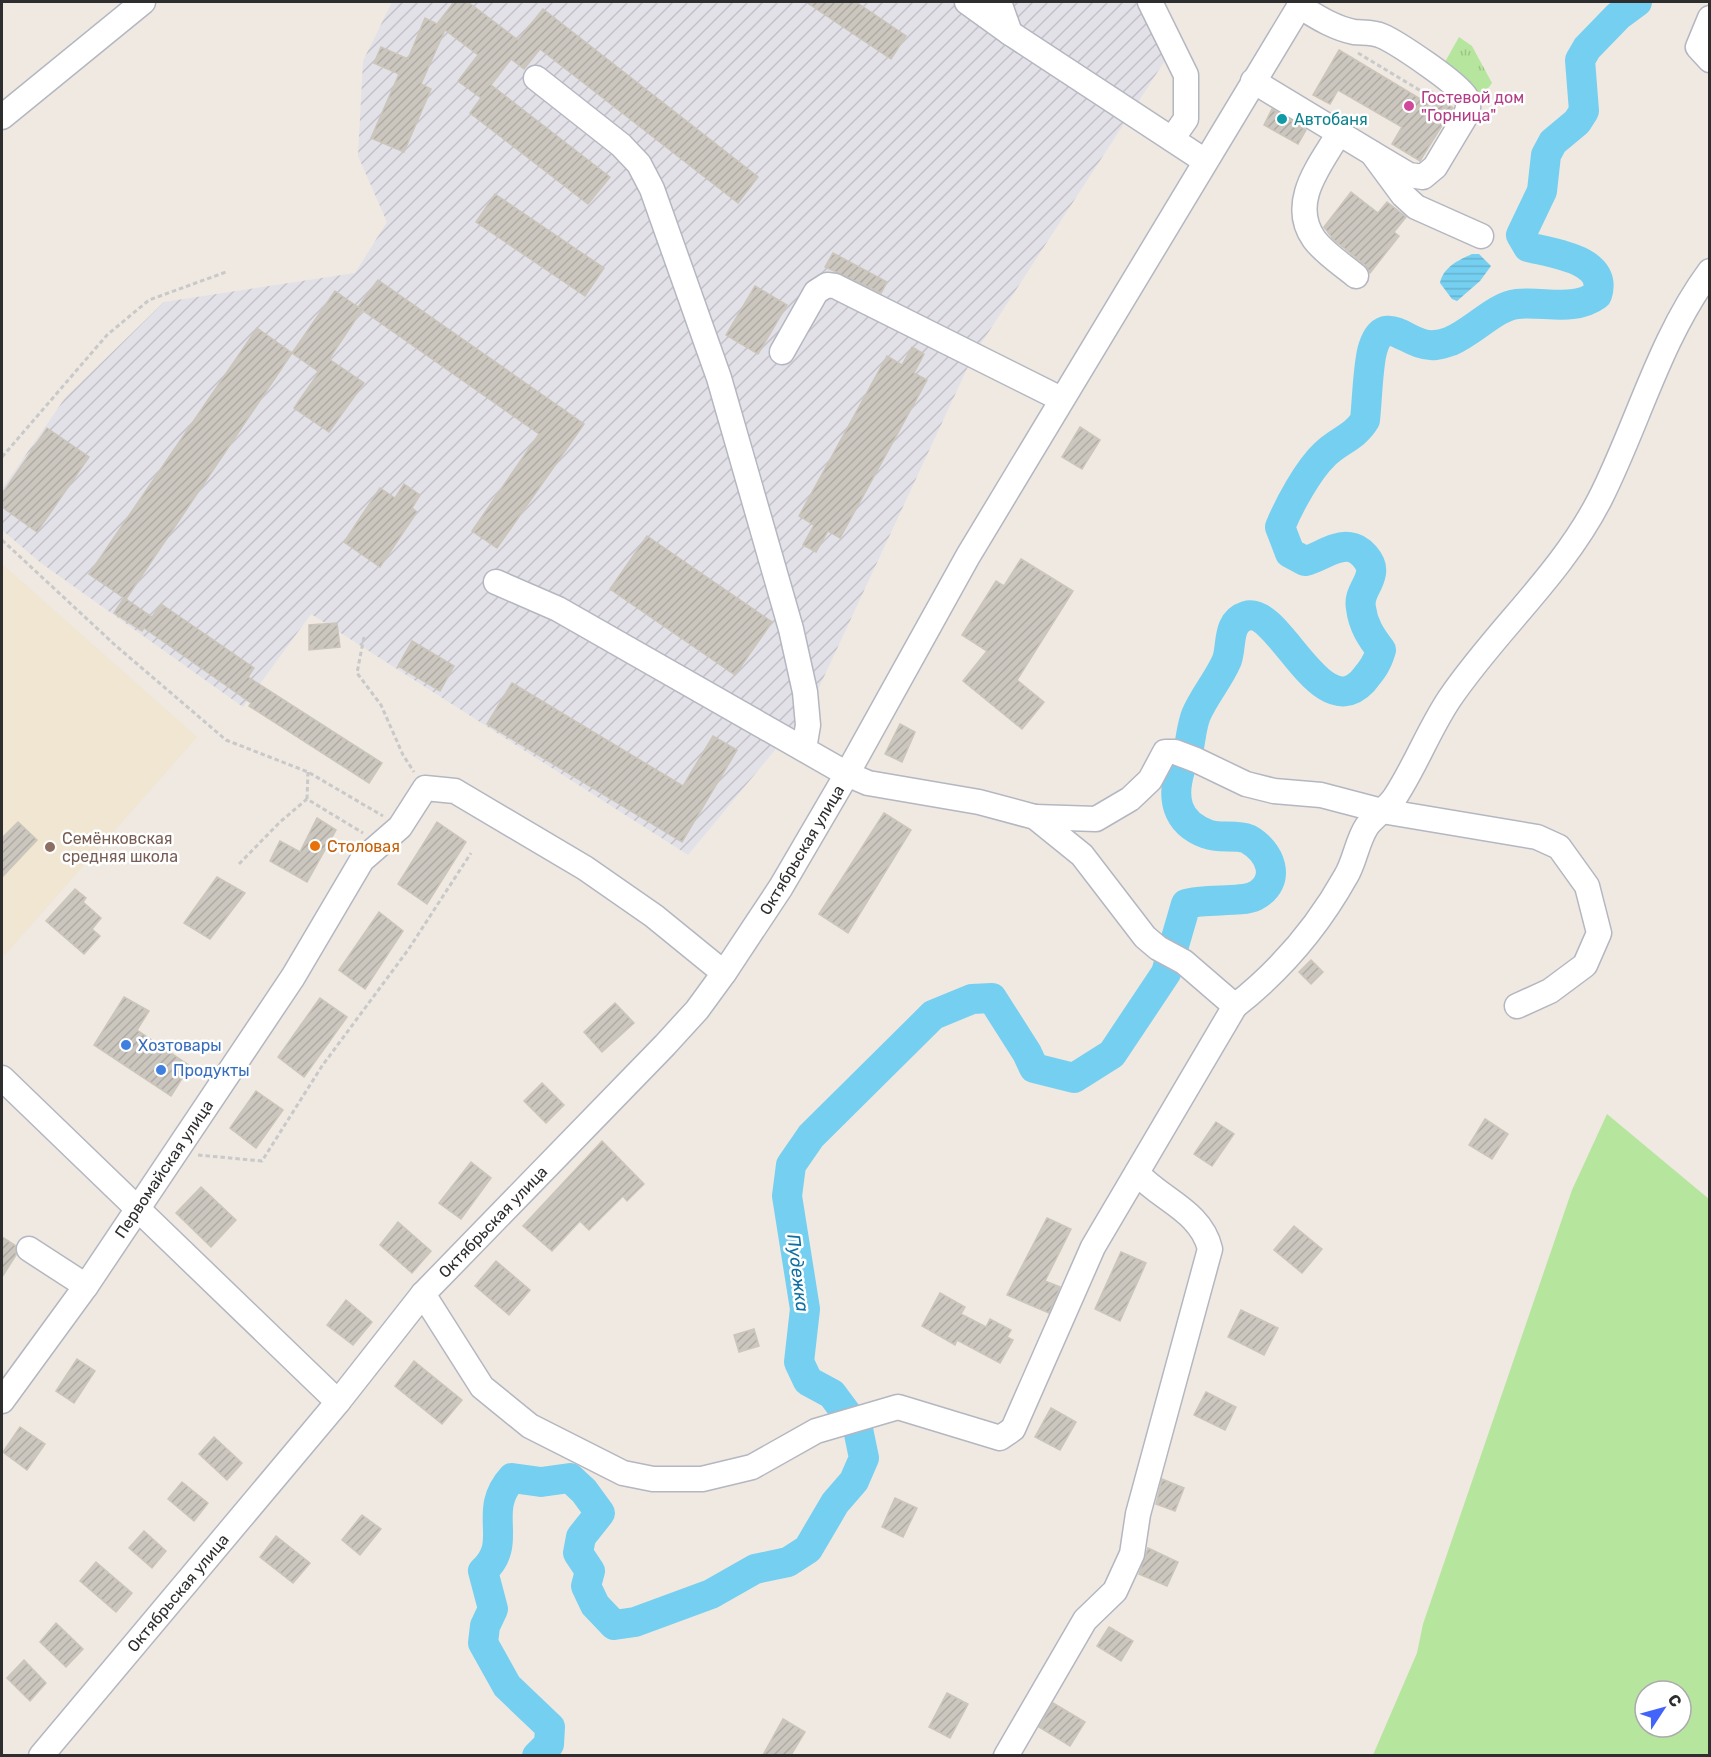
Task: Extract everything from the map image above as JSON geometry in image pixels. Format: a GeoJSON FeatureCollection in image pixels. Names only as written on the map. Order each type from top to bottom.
{"type":"FeatureCollection","features":[{"type":"Feature","properties":{"kind":"street"},"geometry":{"type":"LineString","coordinates":[[2,117],[143,2]]}},
{"type":"Feature","properties":{"kind":"street"},"geometry":{"type":"LineString","coordinates":[[967,2],[1010,33],[1205,161]]}},
{"type":"Feature","properties":{"kind":"street"},"geometry":{"type":"LineString","coordinates":[[999,2],[1010,33]]}},
{"type":"Feature","properties":{"kind":"street"},"geometry":{"type":"LineString","coordinates":[[1150,2],[1186,75],[1186,119],[1172,139]]}},
{"type":"Feature","properties":{"kind":"street"},"geometry":{"type":"LineString","coordinates":[[1253,81],[1408,175],[1423,177],[1435,167],[1465,117],[1467,97],[1454,83],[1391,40],[1380,35],[1354,32],[1333,25],[1301,4]]}},
{"type":"Feature","properties":{"kind":"street","name":"Октябрьская улица"},"geometry":{"type":"LineString","coordinates":[[41,1755],[338,1402],[423,1294],[665,1046],[697,1010],[724,973],[775,897],[1061,399],[1301,4]]}},
{"type":"Feature","properties":{"kind":"street"},"geometry":{"type":"LineString","coordinates":[[1710,18],[1698,47],[1710,60]]}},
{"type":"Feature","properties":{"kind":"street"},"geometry":{"type":"LineString","coordinates":[[536,78],[621,145],[639,165],[652,189],[719,378],[791,629],[805,692],[808,725],[804,749]]}},
{"type":"Feature","properties":{"kind":"street"},"geometry":{"type":"LineString","coordinates":[[1339,133],[1307,189],[1304,215],[1314,240],[1356,276]]}},
{"type":"Feature","properties":{"kind":"street"},"geometry":{"type":"LineString","coordinates":[[1372,153],[1402,195],[1416,207],[1481,236]]}},
{"type":"Feature","properties":{"kind":"street"},"geometry":{"type":"LineString","coordinates":[[423,1294],[482,1387],[530,1426],[623,1473],[653,1479],[702,1479],[752,1467],[816,1431],[898,1407],[999,1438],[1013,1430],[1093,1247],[1235,1006],[1271,978],[1298,949],[1347,876],[1367,826],[1394,799],[1448,700],[1468,672],[1556,570],[1578,539],[1600,498],[1678,320],[1710,271]]}},
{"type":"Feature","properties":{"kind":"street"},"geometry":{"type":"LineString","coordinates":[[782,352],[816,292],[827,285],[836,286],[1061,399]]}},
{"type":"Feature","properties":{"kind":"street"},"geometry":{"type":"LineString","coordinates":[[496,582],[558,609],[847,774],[868,783],[979,802],[1035,817],[1096,819],[1130,799],[1150,780],[1161,754],[1186,756],[1246,784],[1274,790],[1321,795],[1382,811],[1538,837],[1559,847],[1587,886],[1599,933],[1585,965],[1550,991],[1517,1006]]}},
{"type":"Feature","properties":{"kind":"street"},"geometry":{"type":"LineString","coordinates":[[425,788],[455,791],[585,867],[654,916],[724,973]]}},
{"type":"Feature","properties":{"kind":"street","name":"Первомайская улица"},"geometry":{"type":"LineString","coordinates":[[4,1394],[86,1286],[293,977],[362,860],[400,827],[425,788]]}},
{"type":"Feature","properties":{"kind":"street"},"geometry":{"type":"LineString","coordinates":[[1035,817],[1082,855],[1134,925],[1158,948],[1185,962],[1235,1006]]}},
{"type":"Feature","properties":{"kind":"street"},"geometry":{"type":"LineString","coordinates":[[2,1078],[338,1402]]}},
{"type":"Feature","properties":{"kind":"street"},"geometry":{"type":"LineString","coordinates":[[1006,1755],[1085,1620],[1115,1591],[1132,1554],[1138,1514],[1210,1249],[1206,1233],[1186,1210],[1150,1187],[1137,1173]]}},
{"type":"Feature","properties":{"kind":"street"},"geometry":{"type":"LineString","coordinates":[[29,1249],[86,1286]]}},
{"type":"Feature","properties":{"kind":"path"},"geometry":{"type":"LineString","coordinates":[[1354,50],[1426,94]]}},
{"type":"Feature","properties":{"kind":"path"},"geometry":{"type":"LineString","coordinates":[[2,457],[107,335],[132,314],[149,300],[226,272]]}},
{"type":"Feature","properties":{"kind":"path"},"geometry":{"type":"LineString","coordinates":[[2,540],[115,645],[226,740],[308,772],[400,827]]}},
{"type":"Feature","properties":{"kind":"path"},"geometry":{"type":"LineString","coordinates":[[364,637],[357,673],[381,705],[403,754],[425,788]]}},
{"type":"Feature","properties":{"kind":"path"},"geometry":{"type":"LineString","coordinates":[[238,864],[307,799],[308,772]]}},
{"type":"Feature","properties":{"kind":"path"},"geometry":{"type":"LineString","coordinates":[[307,799],[380,844]]}},
{"type":"Feature","properties":{"kind":"path"},"geometry":{"type":"LineString","coordinates":[[175,1153],[262,1161],[322,1066],[408,950],[471,853]]}},
{"type":"Feature","properties":{"kind":"shaded area"},"geometry":{"type":"Polygon","coordinates":[[[392,2],[1145,2],[1166,59],[973,356],[809,709],[688,855],[311,614],[243,707],[41,563],[2,530],[2,489],[65,398],[164,302],[355,273],[387,222],[358,156],[363,61],[392,2]]]}},
{"type":"Feature","properties":{"kind":"shaded area","name":"Семёнковская средняя школа"},"geometry":{"type":"Polygon","coordinates":[[[2,564],[197,737],[2,958],[2,564]]]}},
{"type":"Feature","properties":{"kind":"green space"},"geometry":{"type":"Polygon","coordinates":[[[1459,37],[1472,46],[1492,83],[1477,103],[1441,69],[1459,37]]]}},
{"type":"Feature","properties":{"kind":"green space"},"geometry":{"type":"Polygon","coordinates":[[[1607,1114],[1709,1199],[1709,1755],[1373,1755],[1417,1653],[1423,1624],[1572,1190],[1607,1114]]]}},
{"type":"Feature","properties":{"kind":"water"},"geometry":{"type":"Polygon","coordinates":[[[1472,254],[1479,254],[1491,266],[1480,281],[1457,301],[1452,299],[1440,283],[1444,273],[1452,265],[1472,254]]]}},
{"type":"Feature","properties":{"kind":"building"},"geometry":{"type":"Polygon","coordinates":[[[454,2],[468,2],[518,40],[543,9],[758,177],[738,203],[540,49],[524,69],[511,59],[491,85],[610,177],[588,204],[470,113],[481,98],[458,81],[478,55],[445,30],[421,84],[431,89],[404,152],[371,138],[399,74],[374,63],[381,47],[408,59],[425,18],[437,24],[454,2]]]}},
{"type":"Feature","properties":{"kind":"building"},"geometry":{"type":"Polygon","coordinates":[[[806,2],[856,2],[906,36],[891,59],[806,2]]]}},
{"type":"Feature","properties":{"kind":"building","name":"Гостевой дом \"Горница\""},"geometry":{"type":"Polygon","coordinates":[[[1339,50],[1422,100],[1429,89],[1453,108],[1420,161],[1392,144],[1402,127],[1338,90],[1330,104],[1313,95],[1339,50]]]}},
{"type":"Feature","properties":{"kind":"building","name":"Автобаня"},"geometry":{"type":"Polygon","coordinates":[[[1272,109],[1306,130],[1298,144],[1264,125],[1272,109]]]}},
{"type":"Feature","properties":{"kind":"building"},"geometry":{"type":"Polygon","coordinates":[[[1351,192],[1378,213],[1387,202],[1406,217],[1394,232],[1399,236],[1370,273],[1365,265],[1333,239],[1324,227],[1351,192]]]}},
{"type":"Feature","properties":{"kind":"building"},"geometry":{"type":"Polygon","coordinates":[[[495,194],[604,268],[585,296],[476,222],[495,194]]]}},
{"type":"Feature","properties":{"kind":"building"},"geometry":{"type":"Polygon","coordinates":[[[833,253],[887,282],[881,293],[825,267],[833,253]]]}},
{"type":"Feature","properties":{"kind":"building"},"geometry":{"type":"Polygon","coordinates":[[[378,280],[584,424],[497,548],[472,531],[539,434],[358,307],[378,280]]]}},
{"type":"Feature","properties":{"kind":"building"},"geometry":{"type":"Polygon","coordinates":[[[755,286],[787,305],[758,354],[726,335],[755,286]]]}},
{"type":"Feature","properties":{"kind":"building"},"geometry":{"type":"Polygon","coordinates":[[[335,291],[362,310],[329,359],[364,383],[329,432],[294,408],[319,372],[292,353],[335,291]]]}},
{"type":"Feature","properties":{"kind":"building"},"geometry":{"type":"Polygon","coordinates":[[[257,328],[292,353],[126,599],[152,617],[161,604],[254,668],[248,677],[382,763],[369,783],[249,706],[251,703],[144,628],[142,631],[114,613],[124,598],[89,574],[257,328]]]}},
{"type":"Feature","properties":{"kind":"building"},"geometry":{"type":"Polygon","coordinates":[[[912,347],[924,354],[914,373],[927,380],[840,538],[828,531],[816,552],[803,545],[814,525],[799,516],[887,356],[902,365],[912,347]]]}},
{"type":"Feature","properties":{"kind":"building"},"geometry":{"type":"Polygon","coordinates":[[[1080,427],[1100,440],[1082,469],[1062,457],[1080,427]]]}},
{"type":"Feature","properties":{"kind":"building"},"geometry":{"type":"Polygon","coordinates":[[[47,428],[89,457],[37,532],[2,507],[2,494],[47,428]]]}},
{"type":"Feature","properties":{"kind":"building"},"geometry":{"type":"Polygon","coordinates":[[[404,484],[420,495],[412,508],[417,512],[380,567],[344,542],[380,488],[395,498],[404,484]]]}},
{"type":"Feature","properties":{"kind":"building"},"geometry":{"type":"Polygon","coordinates":[[[647,536],[772,622],[735,675],[610,589],[647,536]]]}},
{"type":"Feature","properties":{"kind":"building"},"geometry":{"type":"Polygon","coordinates":[[[1021,559],[1073,591],[1017,680],[1044,702],[1022,729],[963,681],[987,651],[962,635],[996,581],[1004,586],[1021,559]]]}},
{"type":"Feature","properties":{"kind":"building"},"geometry":{"type":"Polygon","coordinates":[[[337,623],[340,647],[309,650],[309,625],[337,623]]]}},
{"type":"Feature","properties":{"kind":"building"},"geometry":{"type":"Polygon","coordinates":[[[412,641],[454,666],[440,691],[398,666],[412,641]]]}},
{"type":"Feature","properties":{"kind":"building"},"geometry":{"type":"Polygon","coordinates":[[[512,683],[683,786],[713,736],[737,750],[682,842],[487,724],[512,683]]]}},
{"type":"Feature","properties":{"kind":"building"},"geometry":{"type":"Polygon","coordinates":[[[900,724],[915,732],[902,762],[885,754],[900,724]]]}},
{"type":"Feature","properties":{"kind":"building"},"geometry":{"type":"Polygon","coordinates":[[[884,813],[911,830],[848,933],[819,914],[884,813]]]}},
{"type":"Feature","properties":{"kind":"building","name":"Столовая"},"geometry":{"type":"Polygon","coordinates":[[[317,818],[336,830],[307,882],[270,861],[280,841],[300,852],[317,818]]]}},
{"type":"Feature","properties":{"kind":"building"},"geometry":{"type":"Polygon","coordinates":[[[18,822],[37,840],[2,877],[2,838],[18,822]]]}},
{"type":"Feature","properties":{"kind":"building"},"geometry":{"type":"Polygon","coordinates":[[[437,822],[466,842],[427,904],[398,884],[437,822]]]}},
{"type":"Feature","properties":{"kind":"building"},"geometry":{"type":"Polygon","coordinates":[[[217,877],[245,893],[210,939],[184,923],[217,877]]]}},
{"type":"Feature","properties":{"kind":"building"},"geometry":{"type":"Polygon","coordinates":[[[75,889],[86,898],[83,902],[101,918],[92,929],[100,936],[84,954],[46,921],[75,889]]]}},
{"type":"Feature","properties":{"kind":"building"},"geometry":{"type":"Polygon","coordinates":[[[379,912],[403,931],[365,989],[339,970],[379,912]]]}},
{"type":"Feature","properties":{"kind":"building"},"geometry":{"type":"Polygon","coordinates":[[[1311,960],[1323,972],[1311,984],[1299,972],[1311,960]]]}},
{"type":"Feature","properties":{"kind":"building"},"geometry":{"type":"Polygon","coordinates":[[[124,997],[149,1011],[137,1030],[190,1066],[171,1096],[94,1045],[124,997]]]}},
{"type":"Feature","properties":{"kind":"building"},"geometry":{"type":"Polygon","coordinates":[[[320,998],[347,1017],[304,1077],[278,1057],[320,998]]]}},
{"type":"Feature","properties":{"kind":"building"},"geometry":{"type":"Polygon","coordinates":[[[615,1003],[634,1023],[602,1052],[584,1032],[615,1003]]]}},
{"type":"Feature","properties":{"kind":"building"},"geometry":{"type":"Polygon","coordinates":[[[542,1083],[564,1105],[546,1123],[524,1101],[542,1083]]]}},
{"type":"Feature","properties":{"kind":"building"},"geometry":{"type":"Polygon","coordinates":[[[256,1091],[283,1110],[256,1148],[230,1128],[256,1091]]]}},
{"type":"Feature","properties":{"kind":"building"},"geometry":{"type":"Polygon","coordinates":[[[1485,1119],[1508,1134],[1492,1159],[1469,1145],[1485,1119]]]}},
{"type":"Feature","properties":{"kind":"building"},"geometry":{"type":"Polygon","coordinates":[[[1216,1122],[1234,1134],[1212,1166],[1194,1154],[1216,1122]]]}},
{"type":"Feature","properties":{"kind":"building"},"geometry":{"type":"Polygon","coordinates":[[[602,1141],[644,1184],[627,1201],[623,1196],[589,1230],[580,1221],[552,1251],[523,1226],[602,1141]]]}},
{"type":"Feature","properties":{"kind":"building"},"geometry":{"type":"Polygon","coordinates":[[[471,1162],[491,1178],[461,1219],[439,1203],[471,1162]]]}},
{"type":"Feature","properties":{"kind":"building"},"geometry":{"type":"Polygon","coordinates":[[[201,1187],[236,1220],[211,1247],[176,1213],[201,1187]]]}},
{"type":"Feature","properties":{"kind":"building"},"geometry":{"type":"Polygon","coordinates":[[[1047,1218],[1071,1229],[1045,1281],[1060,1287],[1049,1313],[1007,1295],[1047,1218]]]}},
{"type":"Feature","properties":{"kind":"building"},"geometry":{"type":"Polygon","coordinates":[[[398,1222],[431,1251],[412,1273],[380,1245],[398,1222]]]}},
{"type":"Feature","properties":{"kind":"building"},"geometry":{"type":"Polygon","coordinates":[[[1294,1226],[1322,1249],[1302,1273],[1274,1250],[1294,1226]]]}},
{"type":"Feature","properties":{"kind":"building"},"geometry":{"type":"Polygon","coordinates":[[[2,1237],[16,1246],[16,1255],[2,1277],[2,1237]]]}},
{"type":"Feature","properties":{"kind":"building"},"geometry":{"type":"Polygon","coordinates":[[[1121,1252],[1146,1263],[1120,1321],[1095,1309],[1121,1252]]]}},
{"type":"Feature","properties":{"kind":"building"},"geometry":{"type":"Polygon","coordinates":[[[496,1261],[530,1290],[509,1315],[475,1286],[496,1261]]]}},
{"type":"Feature","properties":{"kind":"building"},"geometry":{"type":"Polygon","coordinates":[[[940,1293],[965,1307],[961,1314],[986,1327],[990,1319],[1011,1330],[1007,1337],[1013,1340],[1000,1363],[957,1340],[955,1345],[922,1326],[940,1293]]]}},
{"type":"Feature","properties":{"kind":"building"},"geometry":{"type":"Polygon","coordinates":[[[346,1300],[372,1322],[353,1345],[327,1325],[346,1300]]]}},
{"type":"Feature","properties":{"kind":"building"},"geometry":{"type":"Polygon","coordinates":[[[1241,1310],[1278,1328],[1264,1355],[1228,1337],[1241,1310]]]}},
{"type":"Feature","properties":{"kind":"building"},"geometry":{"type":"Polygon","coordinates":[[[754,1329],[759,1346],[739,1352],[734,1335],[754,1329]]]}},
{"type":"Feature","properties":{"kind":"building"},"geometry":{"type":"Polygon","coordinates":[[[77,1359],[95,1371],[74,1403],[56,1391],[77,1359]]]}},
{"type":"Feature","properties":{"kind":"building"},"geometry":{"type":"Polygon","coordinates":[[[414,1361],[462,1400],[442,1424],[395,1386],[414,1361]]]}},
{"type":"Feature","properties":{"kind":"building"},"geometry":{"type":"Polygon","coordinates":[[[1206,1392],[1236,1407],[1225,1430],[1194,1415],[1206,1392]]]}},
{"type":"Feature","properties":{"kind":"building"},"geometry":{"type":"Polygon","coordinates":[[[1051,1408],[1076,1422],[1060,1450],[1035,1437],[1051,1408]]]}},
{"type":"Feature","properties":{"kind":"building"},"geometry":{"type":"Polygon","coordinates":[[[20,1427],[45,1444],[27,1470],[3,1452],[20,1427]]]}},
{"type":"Feature","properties":{"kind":"building"},"geometry":{"type":"Polygon","coordinates":[[[214,1437],[242,1463],[227,1480],[199,1454],[214,1437]]]}},
{"type":"Feature","properties":{"kind":"building"},"geometry":{"type":"Polygon","coordinates":[[[1162,1479],[1184,1488],[1175,1511],[1156,1504],[1162,1479]]]}},
{"type":"Feature","properties":{"kind":"building"},"geometry":{"type":"Polygon","coordinates":[[[182,1482],[208,1503],[194,1521],[168,1499],[182,1482]]]}},
{"type":"Feature","properties":{"kind":"building"},"geometry":{"type":"Polygon","coordinates":[[[895,1498],[917,1508],[903,1537],[882,1527],[895,1498]]]}},
{"type":"Feature","properties":{"kind":"building"},"geometry":{"type":"Polygon","coordinates":[[[362,1515],[381,1529],[360,1555],[342,1540],[362,1515]]]}},
{"type":"Feature","properties":{"kind":"building"},"geometry":{"type":"Polygon","coordinates":[[[144,1531],[166,1551],[152,1568],[129,1548],[144,1531]]]}},
{"type":"Feature","properties":{"kind":"building"},"geometry":{"type":"Polygon","coordinates":[[[276,1536],[310,1563],[293,1583],[260,1557],[276,1536]]]}},
{"type":"Feature","properties":{"kind":"building"},"geometry":{"type":"Polygon","coordinates":[[[1148,1548],[1178,1562],[1167,1586],[1139,1574],[1148,1548]]]}},
{"type":"Feature","properties":{"kind":"building"},"geometry":{"type":"Polygon","coordinates":[[[96,1562],[132,1593],[116,1612],[80,1581],[96,1562]]]}},
{"type":"Feature","properties":{"kind":"building"},"geometry":{"type":"Polygon","coordinates":[[[56,1623],[83,1649],[66,1667],[40,1642],[56,1623]]]}},
{"type":"Feature","properties":{"kind":"building"},"geometry":{"type":"Polygon","coordinates":[[[1109,1627],[1133,1641],[1121,1661],[1097,1646],[1109,1627]]]}},
{"type":"Feature","properties":{"kind":"building"},"geometry":{"type":"Polygon","coordinates":[[[24,1660],[46,1683],[30,1701],[7,1678],[24,1660]]]}},
{"type":"Feature","properties":{"kind":"building"},"geometry":{"type":"Polygon","coordinates":[[[947,1693],[968,1704],[950,1738],[929,1727],[947,1693]]]}},
{"type":"Feature","properties":{"kind":"building"},"geometry":{"type":"Polygon","coordinates":[[[1053,1703],[1085,1722],[1070,1746],[1039,1727],[1053,1703]]]}},
{"type":"Feature","properties":{"kind":"building"},"geometry":{"type":"Polygon","coordinates":[[[783,1719],[805,1732],[791,1755],[763,1755],[783,1719]]]}},
{"type":"Feature","properties":{"kind":"waterway","name":"Пудежка"},"geometry":{"type":"LineString","coordinates":[[1189,747],[1196,715],[1227,660],[1233,629],[1236,623],[1246,616],[1259,618],[1272,628],[1316,678],[1331,689],[1347,691],[1363,681],[1374,667],[1381,650],[1366,625],[1360,603],[1371,573],[1368,560],[1357,550],[1343,547],[1305,561],[1290,553],[1280,527],[1312,469],[1330,450],[1356,431],[1365,420],[1371,354],[1377,338],[1382,333],[1393,331],[1424,344],[1439,344],[1460,337],[1509,306],[1527,303],[1569,305],[1597,295],[1598,283],[1595,273],[1587,266],[1563,255],[1528,247],[1521,235],[1542,191],[1546,155],[1553,142],[1577,122],[1584,111],[1580,60],[1587,48],[1618,16],[1637,2]]}},
{"type":"Feature","properties":{"kind":"waterway","name":"Пудежка"},"geometry":{"type":"LineString","coordinates":[[537,1756],[549,1744],[550,1727],[507,1686],[483,1643],[485,1626],[493,1609],[483,1571],[497,1549],[499,1503],[503,1491],[512,1478],[541,1482],[570,1478],[584,1491],[600,1513],[581,1537],[578,1553],[590,1571],[586,1586],[595,1605],[614,1625],[635,1622],[711,1594],[755,1569],[788,1562],[808,1549],[835,1503],[854,1481],[864,1458],[858,1429],[832,1394],[808,1381],[799,1362],[805,1309],[787,1196],[791,1165],[811,1136],[933,1015],[972,999],[992,998],[1034,1068],[1074,1078],[1112,1054],[1166,973],[1186,904],[1255,896],[1264,890],[1271,875],[1267,858],[1256,844],[1248,839],[1207,834],[1188,823],[1178,808],[1176,790],[1180,770]]}},
{"type":"Feature","properties":{"kind":"place","name":"Гостевой дом \"Горница\""},"geometry":{"type":"Point","coordinates":[1409,106]}},
{"type":"Feature","properties":{"kind":"place","name":"Автобаня"},"geometry":{"type":"Point","coordinates":[1282,119]}},
{"type":"Feature","properties":{"kind":"place","name":"Столовая"},"geometry":{"type":"Point","coordinates":[315,846]}},
{"type":"Feature","properties":{"kind":"place","name":"Семёнковская средняя школа"},"geometry":{"type":"Point","coordinates":[50,847]}},
{"type":"Feature","properties":{"kind":"place","name":"Хозтовары"},"geometry":{"type":"Point","coordinates":[126,1045]}},
{"type":"Feature","properties":{"kind":"place","name":"Продукты"},"geometry":{"type":"Point","coordinates":[161,1070]}}]}
